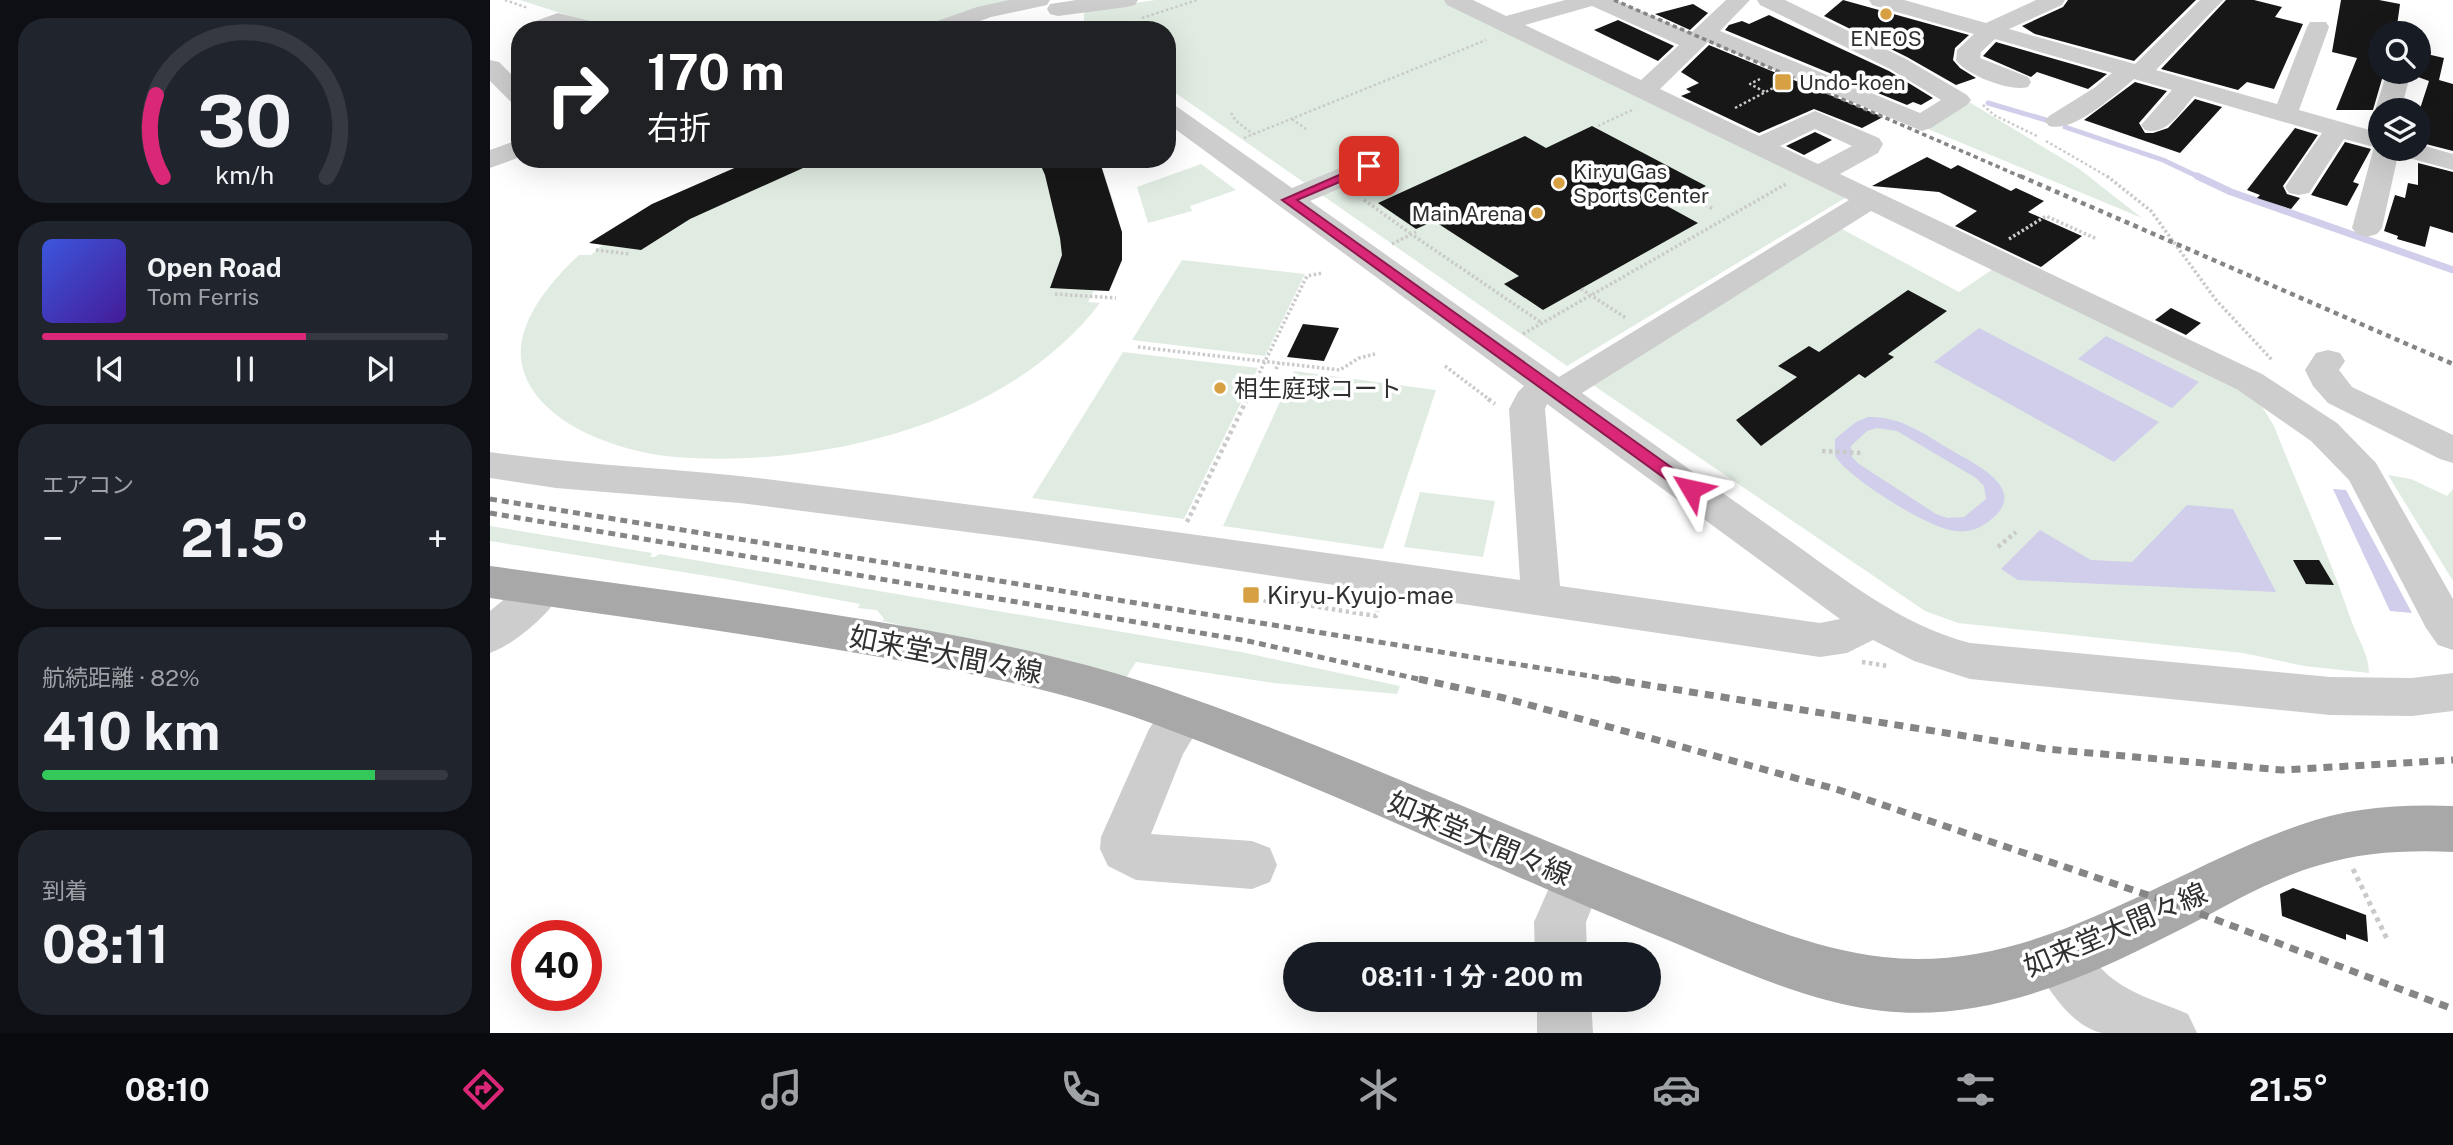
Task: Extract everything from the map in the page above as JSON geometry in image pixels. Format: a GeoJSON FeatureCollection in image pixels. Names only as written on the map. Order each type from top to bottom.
{"type":"FeatureCollection","features":[{"type":"Feature","properties":{"kind":"main road","name":"如来堂大間々線"},"geometry":{"type":"LineString","coordinates":[[490,583],[765,621],[940,649],[1082,682],[1184,716],[1404,805],[1578,880],[1752,946],[1829,971],[1884,984],[1972,984],[2059,959],[2300,848],[2336,838],[2390,830],[2453,829]]}},
{"type":"Feature","properties":{"kind":"street"},"geometry":{"type":"LineString","coordinates":[[960,21],[985,12],[1054,10],[1127,0]]}},
{"type":"Feature","properties":{"kind":"street"},"geometry":{"type":"LineString","coordinates":[[1455,0],[1501,29],[1638,100],[1760,145],[2250,382],[2304,417],[2347,454],[2363,472],[2441,616],[2453,633]]}},
{"type":"Feature","properties":{"kind":"street"},"geometry":{"type":"LineString","coordinates":[[1501,29],[1590,0]]}},
{"type":"Feature","properties":{"kind":"street"},"geometry":{"type":"LineString","coordinates":[[1596,0],[1922,123],[1958,100],[1898,64],[1768,0]]}},
{"type":"Feature","properties":{"kind":"street"},"geometry":{"type":"LineString","coordinates":[[1638,100],[1739,0]]}},
{"type":"Feature","properties":{"kind":"street"},"geometry":{"type":"LineString","coordinates":[[1880,0],[2368,138]]}},
{"type":"Feature","properties":{"kind":"street"},"geometry":{"type":"LineString","coordinates":[[2019,82],[1974,66],[1968,60],[1971,46],[2004,22],[2054,0]]}},
{"type":"Feature","properties":{"kind":"street"},"geometry":{"type":"LineString","coordinates":[[2058,121],[2135,72],[2212,0]]}},
{"type":"Feature","properties":{"kind":"street"},"geometry":{"type":"LineString","coordinates":[[2285,114],[2318,27]]}},
{"type":"Feature","properties":{"kind":"street"},"geometry":{"type":"LineString","coordinates":[[502,51],[511,74]]}},
{"type":"Feature","properties":{"kind":"street"},"geometry":{"type":"LineString","coordinates":[[2154,125],[2189,87]]}},
{"type":"Feature","properties":{"kind":"street"},"geometry":{"type":"LineString","coordinates":[[1176,118],[1872,619],[1912,643],[1940,654],[1970,661],[2330,696],[2412,697],[2453,692]]}},
{"type":"Feature","properties":{"kind":"street"},"geometry":{"type":"LineString","coordinates":[[1760,145],[1815,119],[1870,144],[1819,174]]}},
{"type":"Feature","properties":{"kind":"street"},"geometry":{"type":"LineString","coordinates":[[2299,187],[2338,130]]}},
{"type":"Feature","properties":{"kind":"street"},"geometry":{"type":"LineString","coordinates":[[490,160],[511,151]]}},
{"type":"Feature","properties":{"kind":"street"},"geometry":{"type":"LineString","coordinates":[[2431,156],[2453,162]]}},
{"type":"Feature","properties":{"kind":"street"},"geometry":{"type":"LineString","coordinates":[[2367,228],[2378,161]]}},
{"type":"Feature","properties":{"kind":"street"},"geometry":{"type":"LineString","coordinates":[[1288,200],[1369,166]]}},
{"type":"Feature","properties":{"kind":"street"},"geometry":{"type":"LineString","coordinates":[[1539,598],[1540,579],[1527,409],[1530,400],[1553,389],[1871,199]]}},
{"type":"Feature","properties":{"kind":"street"},"geometry":{"type":"LineString","coordinates":[[2328,361],[2322,370],[2325,378],[2340,395],[2453,450]]}},
{"type":"Feature","properties":{"kind":"street"},"geometry":{"type":"LineString","coordinates":[[490,465],[556,475],[705,485],[856,503],[1820,640],[1847,636],[1872,619]]}},
{"type":"Feature","properties":{"kind":"street"},"geometry":{"type":"LineString","coordinates":[[490,636],[543,590]]}},
{"type":"Feature","properties":{"kind":"street"},"geometry":{"type":"LineString","coordinates":[[1184,716],[1165,743],[1125,836],[1125,849],[1136,856],[1252,865]]}},
{"type":"Feature","properties":{"kind":"street"},"geometry":{"type":"LineString","coordinates":[[1561,942],[1560,922],[1578,880]]}},
{"type":"Feature","properties":{"kind":"street"},"geometry":{"type":"LineString","coordinates":[[2059,959],[2099,1020],[2169,1033]]}},
{"type":"Feature","properties":{"kind":"street"},"geometry":{"type":"LineString","coordinates":[[1564,1012],[1565,1033]]}},
{"type":"Feature","properties":{"kind":"path"},"geometry":{"type":"LineString","coordinates":[[1134,21],[1198,0]]}},
{"type":"Feature","properties":{"kind":"path"},"geometry":{"type":"LineString","coordinates":[[1238,141],[1501,29]]}},
{"type":"Feature","properties":{"kind":"path"},"geometry":{"type":"LineString","coordinates":[[1761,78],[1750,85],[1765,92]]}},
{"type":"Feature","properties":{"kind":"path"},"geometry":{"type":"LineString","coordinates":[[1730,111],[1783,83]]}},
{"type":"Feature","properties":{"kind":"path"},"geometry":{"type":"LineString","coordinates":[[1598,126],[1638,100]]}},
{"type":"Feature","properties":{"kind":"path"},"geometry":{"type":"LineString","coordinates":[[1981,100],[1984,108],[2100,170],[2131,193],[2161,223],[2216,300],[2279,368]]}},
{"type":"Feature","properties":{"kind":"path"},"geometry":{"type":"LineString","coordinates":[[1231,113],[1236,121],[1254,134]]}},
{"type":"Feature","properties":{"kind":"path"},"geometry":{"type":"LineString","coordinates":[[1292,119],[1306,129]]}},
{"type":"Feature","properties":{"kind":"path"},"geometry":{"type":"LineString","coordinates":[[1517,337],[1784,185]]}},
{"type":"Feature","properties":{"kind":"path"},"geometry":{"type":"LineString","coordinates":[[1688,195],[1713,209]]}},
{"type":"Feature","properties":{"kind":"path"},"geometry":{"type":"LineString","coordinates":[[1364,200],[1542,323]]}},
{"type":"Feature","properties":{"kind":"path"},"geometry":{"type":"LineString","coordinates":[[2002,244],[2046,216],[2097,239]]}},
{"type":"Feature","properties":{"kind":"path"},"geometry":{"type":"LineString","coordinates":[[1388,246],[1413,233]]}},
{"type":"Feature","properties":{"kind":"path"},"geometry":{"type":"LineString","coordinates":[[596,250],[630,254]]}},
{"type":"Feature","properties":{"kind":"path"},"geometry":{"type":"LineString","coordinates":[[1186,523],[1307,276],[1322,273]]}},
{"type":"Feature","properties":{"kind":"path"},"geometry":{"type":"LineString","coordinates":[[1581,289],[1626,318]]}},
{"type":"Feature","properties":{"kind":"path"},"geometry":{"type":"LineString","coordinates":[[1055,294],[1116,298]]}},
{"type":"Feature","properties":{"kind":"path"},"geometry":{"type":"LineString","coordinates":[[1138,347],[1340,370],[1359,358],[1375,354]]}},
{"type":"Feature","properties":{"kind":"path"},"geometry":{"type":"LineString","coordinates":[[1276,369],[1280,360]]}},
{"type":"Feature","properties":{"kind":"path"},"geometry":{"type":"LineString","coordinates":[[1445,366],[1495,404]]}},
{"type":"Feature","properties":{"kind":"path"},"geometry":{"type":"LineString","coordinates":[[1822,451],[1862,453]]}},
{"type":"Feature","properties":{"kind":"path"},"geometry":{"type":"LineString","coordinates":[[1997,547],[2016,531]]}},
{"type":"Feature","properties":{"kind":"path"},"geometry":{"type":"LineString","coordinates":[[1265,603],[1268,596]]}},
{"type":"Feature","properties":{"kind":"path"},"geometry":{"type":"LineString","coordinates":[[1272,604],[1274,600],[1366,615]]}},
{"type":"Feature","properties":{"kind":"path"},"geometry":{"type":"LineString","coordinates":[[2336,838],[2388,941]]}},
{"type":"Feature","properties":{"kind":"shaded area"},"geometry":{"type":"Polygon","coordinates":[[[520,0],[1019,0],[945,21],[585,21],[520,0]]]}},
{"type":"Feature","properties":{"kind":"shaded area","name":"Kiryu Gas Sports Center"},"geometry":{"type":"Polygon","coordinates":[[[1155,0],[1448,0],[1845,198],[1567,366],[1176,93],[1176,21],[1084,21],[1087,10],[1155,0]]]}},
{"type":"Feature","properties":{"kind":"shaded area"},"geometry":{"type":"Polygon","coordinates":[[[1969,102],[2078,168],[2142,218],[1928,129],[1969,102]]]}},
{"type":"Feature","properties":{"kind":"shaded area"},"geometry":{"type":"Polygon","coordinates":[[[1201,164],[1236,190],[1190,206],[1192,211],[1148,223],[1137,187],[1201,164]]]}},
{"type":"Feature","properties":{"kind":"shaded area"},"geometry":{"type":"Polygon","coordinates":[[[735,168],[1102,168],[1116,209],[1121,257],[1109,291],[1094,290],[1088,302],[1100,303],[1061,345],[1015,380],[964,408],[908,430],[850,445],[790,455],[732,459],[676,457],[630,449],[605,441],[559,417],[541,401],[528,381],[521,359],[521,344],[531,315],[558,276],[579,255],[591,255],[602,245],[590,243],[671,197],[735,168]]]}},
{"type":"Feature","properties":{"kind":"shaded area"},"geometry":{"type":"Polygon","coordinates":[[[1840,228],[1959,292],[1993,269],[2252,397],[2263,408],[2274,426],[2365,652],[2369,673],[2304,666],[2243,653],[1958,623],[1925,611],[1590,383],[1840,228]]]}},
{"type":"Feature","properties":{"kind":"shaded area"},"geometry":{"type":"Polygon","coordinates":[[[1182,260],[1305,274],[1265,356],[1132,340],[1182,260]]]}},
{"type":"Feature","properties":{"kind":"shaded area"},"geometry":{"type":"Polygon","coordinates":[[[1123,352],[1258,368],[1184,519],[1032,498],[1123,352]]]}},
{"type":"Feature","properties":{"kind":"shaded area"},"geometry":{"type":"Polygon","coordinates":[[[1294,371],[1436,390],[1383,549],[1223,526],[1294,371]]]}},
{"type":"Feature","properties":{"kind":"shaded area"},"geometry":{"type":"Polygon","coordinates":[[[2388,475],[2411,479],[2447,496],[2453,489],[2453,581],[2388,475]]]}},
{"type":"Feature","properties":{"kind":"shaded area"},"geometry":{"type":"Polygon","coordinates":[[[1420,492],[1495,501],[1483,557],[1404,547],[1420,492]]]}},
{"type":"Feature","properties":{"kind":"shaded area"},"geometry":{"type":"Polygon","coordinates":[[[490,526],[652,553],[650,557],[659,554],[1241,652],[1400,686],[1397,694],[1274,683],[1136,662],[1126,678],[1059,660],[882,621],[884,619],[877,610],[858,608],[860,604],[720,578],[490,541],[490,526]]]}},
{"type":"Feature","properties":{"kind":"water"},"geometry":{"type":"Polygon","coordinates":[[[1979,328],[2159,422],[2114,462],[1934,362],[1979,328]]]}},
{"type":"Feature","properties":{"kind":"water"},"geometry":{"type":"Polygon","coordinates":[[[2106,336],[2199,382],[2172,408],[2078,359],[2106,336]]]}},
{"type":"Feature","properties":{"kind":"water"},"geometry":{"type":"Polygon","coordinates":[[[1868,417],[1880,417],[1922,432],[1993,477],[2001,486],[2003,505],[1986,523],[1967,531],[1944,528],[1910,513],[1856,477],[1835,456],[1835,439],[1856,422],[1868,417]],[[1877,428],[1867,431],[1851,446],[1852,457],[1936,514],[1947,518],[1964,517],[1986,499],[1984,486],[1976,478],[1897,431],[1877,428]]]}},
{"type":"Feature","properties":{"kind":"water"},"geometry":{"type":"Polygon","coordinates":[[[2333,489],[2346,490],[2412,613],[2390,611],[2333,489]]]}},
{"type":"Feature","properties":{"kind":"water"},"geometry":{"type":"Polygon","coordinates":[[[2187,505],[2233,509],[2276,592],[2018,580],[2001,569],[2040,530],[2091,560],[2132,562],[2187,505]]]}},
{"type":"Feature","properties":{"kind":"building"},"geometry":{"type":"Polygon","coordinates":[[[1843,0],[1969,35],[1955,48],[1953,60],[1976,78],[1956,85],[1907,57],[1824,16],[1843,0]]]}},
{"type":"Feature","properties":{"kind":"building"},"geometry":{"type":"Polygon","coordinates":[[[2068,0],[2196,0],[2134,61],[2035,34],[2022,26],[2063,7],[2068,0]]]}},
{"type":"Feature","properties":{"kind":"building"},"geometry":{"type":"Polygon","coordinates":[[[2226,0],[2254,0],[2282,7],[2275,17],[2303,24],[2274,89],[2247,82],[2238,90],[2161,69],[2226,0]]]}},
{"type":"Feature","properties":{"kind":"building"},"geometry":{"type":"Polygon","coordinates":[[[2341,0],[2379,0],[2400,4],[2398,21],[2368,21],[2368,84],[2381,84],[2376,98],[2368,98],[2368,110],[2336,110],[2357,58],[2332,52],[2341,0]]]}},
{"type":"Feature","properties":{"kind":"building"},"geometry":{"type":"Polygon","coordinates":[[[1693,4],[1708,13],[1690,30],[1655,14],[1693,4]]]}},
{"type":"Feature","properties":{"kind":"building"},"geometry":{"type":"Polygon","coordinates":[[[1769,15],[1889,71],[1933,98],[1921,105],[1913,102],[1907,105],[1725,30],[1729,25],[1742,21],[1749,24],[1769,15]]]}},
{"type":"Feature","properties":{"kind":"building"},"geometry":{"type":"Polygon","coordinates":[[[1618,20],[1674,46],[1658,61],[1594,30],[1618,20]]]}},
{"type":"Feature","properties":{"kind":"building"},"geometry":{"type":"Polygon","coordinates":[[[1996,42],[2107,74],[2088,89],[2037,72],[2031,77],[1983,56],[1996,42]]]}},
{"type":"Feature","properties":{"kind":"building"},"geometry":{"type":"Polygon","coordinates":[[[1709,45],[1883,117],[1862,128],[1814,109],[1759,133],[1681,96],[1691,92],[1686,89],[1699,83],[1681,72],[1709,45]]]}},
{"type":"Feature","properties":{"kind":"building"},"geometry":{"type":"Polygon","coordinates":[[[2431,55],[2444,58],[2439,80],[2453,84],[2453,151],[2431,145],[2431,98],[2424,98],[2428,84],[2431,84],[2431,55]]]}},
{"type":"Feature","properties":{"kind":"building"},"geometry":{"type":"Polygon","coordinates":[[[2135,82],[2167,91],[2139,123],[2145,133],[2168,128],[2195,99],[2222,107],[2180,153],[2084,120],[2135,82]]]}},
{"type":"Feature","properties":{"kind":"building","name":"Main Arena"},"geometry":{"type":"Polygon","coordinates":[[[1592,126],[1706,186],[1667,206],[1698,223],[1543,310],[1504,284],[1519,276],[1434,221],[1416,229],[1378,203],[1525,136],[1546,148],[1592,126]]]}},
{"type":"Feature","properties":{"kind":"building"},"geometry":{"type":"Polygon","coordinates":[[[2295,128],[2318,135],[2283,186],[2287,194],[2300,198],[2291,209],[2257,198],[2260,195],[2247,190],[2295,128]]]}},
{"type":"Feature","properties":{"kind":"building"},"geometry":{"type":"Polygon","coordinates":[[[1815,132],[1832,140],[1804,155],[1786,146],[1815,132]]]}},
{"type":"Feature","properties":{"kind":"building"},"geometry":{"type":"Polygon","coordinates":[[[2345,142],[2368,148],[2368,154],[2353,182],[2359,184],[2347,206],[2311,195],[2345,142]]]}},
{"type":"Feature","properties":{"kind":"building"},"geometry":{"type":"Polygon","coordinates":[[[1927,157],[1951,169],[1958,165],[2011,191],[2016,188],[2044,201],[2028,212],[2082,236],[2041,267],[1955,226],[1977,211],[1939,192],[1872,186],[1927,157]]]}},
{"type":"Feature","properties":{"kind":"building"},"geometry":{"type":"Polygon","coordinates":[[[2418,163],[2453,172],[2453,233],[2430,226],[2425,247],[2397,239],[2398,236],[2384,231],[2395,195],[2405,198],[2408,183],[2418,185],[2418,163]]]}},
{"type":"Feature","properties":{"kind":"building"},"geometry":{"type":"Polygon","coordinates":[[[734,168],[803,168],[690,219],[641,250],[589,243],[652,204],[734,168]]]}},
{"type":"Feature","properties":{"kind":"building"},"geometry":{"type":"Polygon","coordinates":[[[1042,168],[1102,168],[1122,232],[1122,260],[1109,291],[1050,288],[1062,255],[1042,168]]]}},
{"type":"Feature","properties":{"kind":"building"},"geometry":{"type":"Polygon","coordinates":[[[1908,290],[1947,311],[1888,354],[1894,357],[1865,378],[1859,374],[1761,446],[1736,420],[1797,377],[1778,366],[1809,346],[1819,352],[1908,290]]]}},
{"type":"Feature","properties":{"kind":"building"},"geometry":{"type":"Polygon","coordinates":[[[2171,308],[2201,323],[2186,335],[2155,320],[2171,308]]]}},
{"type":"Feature","properties":{"kind":"building"},"geometry":{"type":"Polygon","coordinates":[[[1303,324],[1339,328],[1324,361],[1287,357],[1303,324]]]}},
{"type":"Feature","properties":{"kind":"building"},"geometry":{"type":"Polygon","coordinates":[[[2293,560],[2319,560],[2334,585],[2306,584],[2293,560]]]}},
{"type":"Feature","properties":{"kind":"building"},"geometry":{"type":"Polygon","coordinates":[[[2293,888],[2366,915],[2368,942],[2346,934],[2346,940],[2282,916],[2280,894],[2293,888]]]}},
{"type":"Feature","properties":{"kind":"waterway"},"geometry":{"type":"LineString","coordinates":[[1988,103],[2046,120]]}},
{"type":"Feature","properties":{"kind":"waterway"},"geometry":{"type":"LineString","coordinates":[[2065,127],[2163,160],[2201,178]]}},
{"type":"Feature","properties":{"kind":"waterway"},"geometry":{"type":"LineString","coordinates":[[2197,176],[2231,192],[2453,270]]}},
{"type":"Feature","properties":{"kind":"railway"},"geometry":{"type":"LineString","coordinates":[[1614,0],[2024,178]]}},
{"type":"Feature","properties":{"kind":"railway"},"geometry":{"type":"LineString","coordinates":[[2020,176],[2453,364]]}},
{"type":"Feature","properties":{"kind":"railway"},"geometry":{"type":"LineString","coordinates":[[490,499],[1621,681]]}},
{"type":"Feature","properties":{"kind":"railway"},"geometry":{"type":"LineString","coordinates":[[490,513],[1248,641],[1427,681]]}},
{"type":"Feature","properties":{"kind":"railway"},"geometry":{"type":"LineString","coordinates":[[1419,679],[1504,698],[1839,790],[2177,905],[2453,1009]]}},
{"type":"Feature","properties":{"kind":"railway"},"geometry":{"type":"LineString","coordinates":[[1610,679],[2046,749],[2282,770],[2453,760]]}},
{"type":"Feature","properties":{"kind":"place","name":"ENEOS"},"geometry":{"type":"Point","coordinates":[1886,14]}},
{"type":"Feature","properties":{"kind":"place","name":"Undo-koen"},"geometry":{"type":"Point","coordinates":[1783,82]}},
{"type":"Feature","properties":{"kind":"place","name":"Kiryu Gas Sports Center"},"geometry":{"type":"Point","coordinates":[1559,183]}},
{"type":"Feature","properties":{"kind":"place","name":"Main Arena"},"geometry":{"type":"Point","coordinates":[1537,213]}},
{"type":"Feature","properties":{"kind":"place","name":"相生庭球コート"},"geometry":{"type":"Point","coordinates":[1220,388]}},
{"type":"Feature","properties":{"kind":"place","name":"Kiryu-Kyujo-mae"},"geometry":{"type":"Point","coordinates":[1251,595]}},
{"type":"Feature","properties":{"kind":"route"},"geometry":{"type":"LineString","coordinates":[[1369,166],[1288,200],[1691,489]]}}]}
